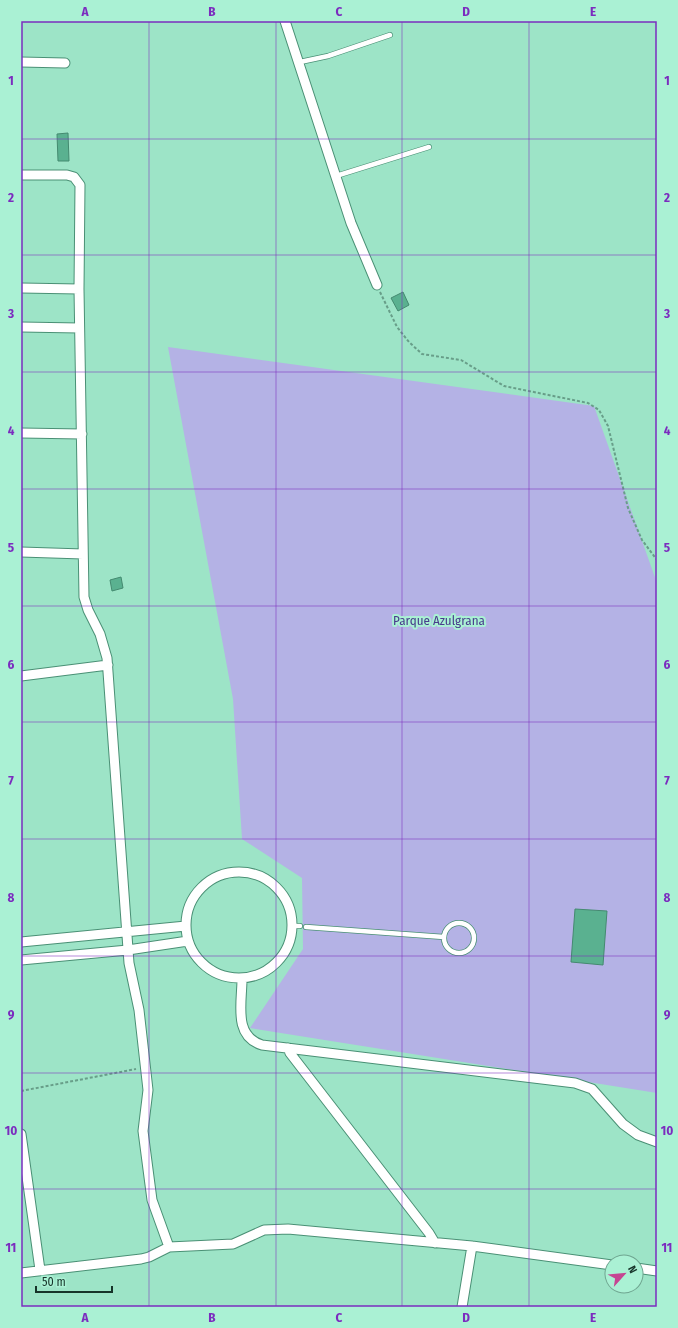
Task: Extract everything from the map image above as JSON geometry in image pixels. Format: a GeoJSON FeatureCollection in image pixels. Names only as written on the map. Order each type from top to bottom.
{"type":"FeatureCollection","features":[{"type":"Feature","properties":{"kind":"street"},"geometry":{"type":"LineString","coordinates":[[285,21],[300,62],[352,222],[377,285]]}},
{"type":"Feature","properties":{"kind":"street"},"geometry":{"type":"LineString","coordinates":[[21,62],[65,63]]}},
{"type":"Feature","properties":{"kind":"street"},"geometry":{"type":"LineString","coordinates":[[21,175],[67,175],[74,177],[80,185],[79,289],[84,597],[88,610],[100,634],[108,665],[128,930],[128,963],[139,1010],[148,1090],[143,1132],[152,1200],[169,1247]]}},
{"type":"Feature","properties":{"kind":"street"},"geometry":{"type":"LineString","coordinates":[[21,288],[79,289]]}},
{"type":"Feature","properties":{"kind":"street"},"geometry":{"type":"LineString","coordinates":[[21,327],[80,328]]}},
{"type":"Feature","properties":{"kind":"street"},"geometry":{"type":"LineString","coordinates":[[21,433],[82,434]]}},
{"type":"Feature","properties":{"kind":"street"},"geometry":{"type":"LineString","coordinates":[[21,552],[83,554]]}},
{"type":"Feature","properties":{"kind":"street"},"geometry":{"type":"LineString","coordinates":[[21,676],[108,665]]}},
{"type":"Feature","properties":{"kind":"street"},"geometry":{"type":"LineString","coordinates":[[239,872],[255,875],[270,882],[282,894],[290,909],[296,926],[286,951],[275,965],[260,975],[242,979],[225,977],[209,969],[196,957],[188,941],[186,926],[188,909],[196,894],[208,882],[217,877],[239,872]]}},
{"type":"Feature","properties":{"kind":"street"},"geometry":{"type":"LineString","coordinates":[[21,942],[128,930],[186,926]]}},
{"type":"Feature","properties":{"kind":"street"},"geometry":{"type":"LineString","coordinates":[[21,960],[128,950],[188,941]]}},
{"type":"Feature","properties":{"kind":"street"},"geometry":{"type":"LineString","coordinates":[[242,979],[242,1022],[244,1033],[253,1042],[288,1048],[575,1083],[592,1089],[623,1124],[638,1135],[657,1142]]}},
{"type":"Feature","properties":{"kind":"street"},"geometry":{"type":"LineString","coordinates":[[288,1048],[398,1194],[429,1232],[435,1242]]}},
{"type":"Feature","properties":{"kind":"street"},"geometry":{"type":"LineString","coordinates":[[21,1134],[25,1197],[40,1270]]}},
{"type":"Feature","properties":{"kind":"street"},"geometry":{"type":"LineString","coordinates":[[21,1273],[141,1259],[149,1257],[169,1247],[233,1244],[264,1230],[282,1229],[435,1242],[604,1263]]}},
{"type":"Feature","properties":{"kind":"street"},"geometry":{"type":"LineString","coordinates":[[462,1307],[472,1246]]}},
{"type":"Feature","properties":{"kind":"street"},"geometry":{"type":"LineString","coordinates":[[644,1269],[657,1271]]}},
{"type":"Feature","properties":{"kind":"lane"},"geometry":{"type":"LineString","coordinates":[[300,62],[328,56],[390,35]]}},
{"type":"Feature","properties":{"kind":"lane"},"geometry":{"type":"LineString","coordinates":[[336,176],[429,147]]}},
{"type":"Feature","properties":{"kind":"lane"},"geometry":{"type":"LineString","coordinates":[[456,923],[460,923],[465,924],[472,930],[474,939],[471,948],[458,953],[446,946],[444,936],[448,928],[456,923]]}},
{"type":"Feature","properties":{"kind":"lane"},"geometry":{"type":"LineString","coordinates":[[306,927],[444,936]]}},
{"type":"Feature","properties":{"kind":"path"},"geometry":{"type":"LineString","coordinates":[[377,285],[397,327],[409,342],[422,354],[461,360],[504,386],[588,402],[599,410],[608,426],[628,508],[642,540],[657,560]]}},
{"type":"Feature","properties":{"kind":"path"},"geometry":{"type":"LineString","coordinates":[[21,1091],[145,1067]]}},
{"type":"Feature","properties":{"kind":"green space","name":"Parque Azulgrana"},"geometry":{"type":"Polygon","coordinates":[[[168,347],[594,406],[657,583],[657,1093],[250,1028],[303,949],[302,878],[242,839],[233,699],[168,347]]]}},
{"type":"Feature","properties":{"kind":"building"},"geometry":{"type":"Polygon","coordinates":[[[68,133],[69,161],[58,161],[57,134],[68,133]]]}},
{"type":"Feature","properties":{"kind":"building"},"geometry":{"type":"Polygon","coordinates":[[[403,292],[409,305],[398,311],[391,298],[403,292]]]}},
{"type":"Feature","properties":{"kind":"building"},"geometry":{"type":"Polygon","coordinates":[[[121,577],[123,588],[112,591],[110,580],[121,577]]]}},
{"type":"Feature","properties":{"kind":"building"},"geometry":{"type":"Polygon","coordinates":[[[575,909],[607,911],[603,965],[571,962],[575,909]]]}}]}
